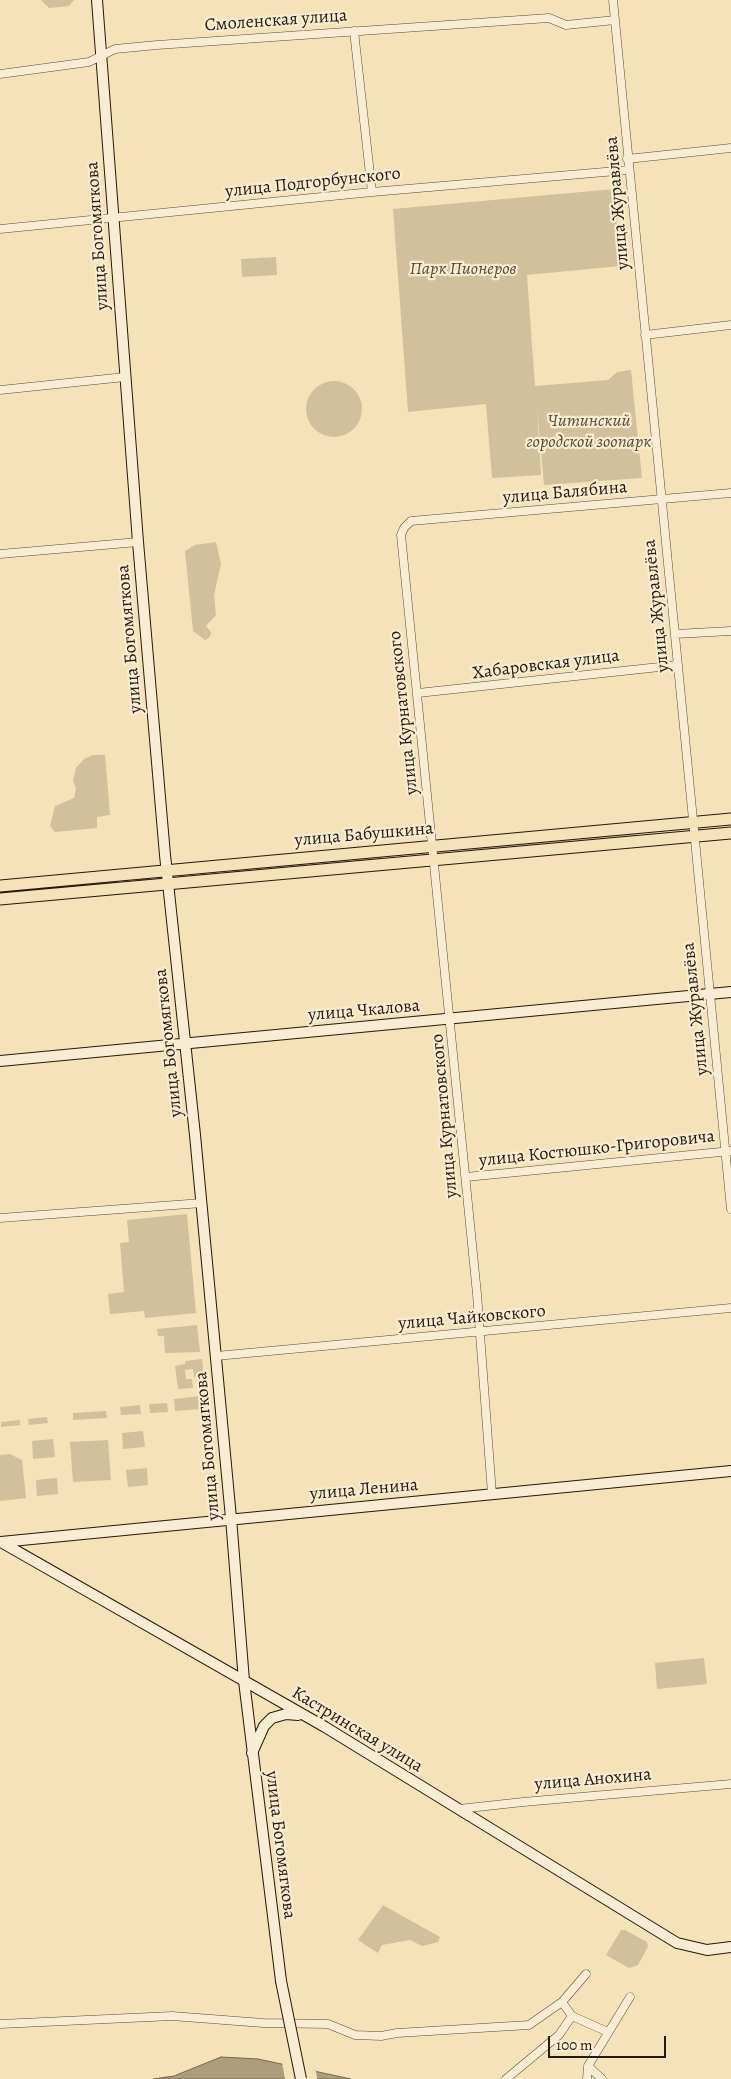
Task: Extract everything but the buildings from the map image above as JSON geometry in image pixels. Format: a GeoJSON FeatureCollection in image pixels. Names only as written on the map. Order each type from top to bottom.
{"type":"FeatureCollection","features":[{"type":"Feature","properties":{"kind":"main road","name":"улица Богомягкова"},"geometry":{"type":"LineString","coordinates":[[97,0],[138,542],[168,883],[202,1202],[244,1681],[281,1981],[301,2079]]}},
{"type":"Feature","properties":{"kind":"main road","name":"улица Бабушкина"},"geometry":{"type":"LineString","coordinates":[[0,886],[731,819]]}},
{"type":"Feature","properties":{"kind":"main road","name":"улица Бабушкина"},"geometry":{"type":"LineString","coordinates":[[0,899],[731,833]]}},
{"type":"Feature","properties":{"kind":"main road","name":"улица Чкалова"},"geometry":{"type":"LineString","coordinates":[[0,1061],[731,992]]}},
{"type":"Feature","properties":{"kind":"main road","name":"улица Ленина"},"geometry":{"type":"LineString","coordinates":[[1,1542],[231,1518],[731,1471]]}},
{"type":"Feature","properties":{"kind":"main road","name":"Кастринская улица"},"geometry":{"type":"LineString","coordinates":[[1,1542],[244,1681],[677,1943],[694,1948],[731,1947]]}},
{"type":"Feature","properties":{"kind":"main road"},"geometry":{"type":"LineString","coordinates":[[252,1754],[264,1726],[272,1718],[286,1714],[301,1715]]}},
{"type":"Feature","properties":{"kind":"street","name":"улица Журавлёва"},"geometry":{"type":"LineString","coordinates":[[613,0],[692,823],[728,1151],[731,1209]]}},
{"type":"Feature","properties":{"kind":"street","name":"Смоленская улица"},"geometry":{"type":"LineString","coordinates":[[0,74],[89,62],[115,49],[549,18],[566,25],[615,20]]}},
{"type":"Feature","properties":{"kind":"street"},"geometry":{"type":"LineString","coordinates":[[354,31],[372,192]]}},
{"type":"Feature","properties":{"kind":"street"},"geometry":{"type":"LineString","coordinates":[[627,159],[731,148]]}},
{"type":"Feature","properties":{"kind":"street","name":"улица Подгорбунского"},"geometry":{"type":"LineString","coordinates":[[0,229],[372,192],[628,170]]}},
{"type":"Feature","properties":{"kind":"street"},"geometry":{"type":"LineString","coordinates":[[645,334],[731,325]]}},
{"type":"Feature","properties":{"kind":"street"},"geometry":{"type":"LineString","coordinates":[[0,390],[125,377]]}},
{"type":"Feature","properties":{"kind":"street","name":"улица Балябина"},"geometry":{"type":"LineString","coordinates":[[404,528],[411,521],[661,500],[731,492]]}},
{"type":"Feature","properties":{"kind":"street","name":"улица Курнатовского"},"geometry":{"type":"LineString","coordinates":[[404,528],[402,544],[466,1177],[492,1494]]}},
{"type":"Feature","properties":{"kind":"street"},"geometry":{"type":"LineString","coordinates":[[0,554],[138,542]]}},
{"type":"Feature","properties":{"kind":"street"},"geometry":{"type":"LineString","coordinates":[[674,634],[731,631]]}},
{"type":"Feature","properties":{"kind":"street","name":"Хабаровская улица"},"geometry":{"type":"LineString","coordinates":[[418,693],[678,665]]}},
{"type":"Feature","properties":{"kind":"street","name":"улица Костюшко-Григоровича"},"geometry":{"type":"LineString","coordinates":[[466,1177],[728,1151]]}},
{"type":"Feature","properties":{"kind":"street"},"geometry":{"type":"LineString","coordinates":[[0,1218],[202,1202]]}},
{"type":"Feature","properties":{"kind":"street","name":"улица Чайковского"},"geometry":{"type":"LineString","coordinates":[[216,1356],[480,1333],[731,1308]]}},
{"type":"Feature","properties":{"kind":"street","name":"улица Анохина"},"geometry":{"type":"LineString","coordinates":[[457,1810],[522,1802],[731,1784]]}},
{"type":"Feature","properties":{"kind":"street"},"geometry":{"type":"LineString","coordinates":[[0,2024],[172,2016],[263,2023],[328,2024],[354,2035],[381,2036],[529,2025],[562,2002],[586,1974]]}},
{"type":"Feature","properties":{"kind":"street"},"geometry":{"type":"LineString","coordinates":[[587,2079],[588,2066],[630,1997]]}},
{"type":"Feature","properties":{"kind":"street"},"geometry":{"type":"LineString","coordinates":[[562,2002],[572,2016],[608,2032]]}},
{"type":"Feature","properties":{"kind":"street"},"geometry":{"type":"LineString","coordinates":[[506,2079],[559,2035],[572,2016]]}},
{"type":"Feature","properties":{"kind":"street"},"geometry":{"type":"LineString","coordinates":[[588,2066],[602,2079]]}},
{"type":"Feature","properties":{"kind":"green space"},"geometry":{"type":"Polygon","coordinates":[[[41,0],[74,0],[69,6],[49,8],[41,0]]]}},
{"type":"Feature","properties":{"kind":"green space","name":"Парк Пионеров"},"geometry":{"type":"Polygon","coordinates":[[[614,189],[620,266],[527,275],[535,386],[608,380],[617,372],[631,370],[642,478],[544,485],[537,408],[541,475],[492,478],[486,404],[408,412],[393,209],[614,189]]]}},
{"type":"Feature","properties":{"kind":"green space"},"geometry":{"type":"Polygon","coordinates":[[[276,257],[277,275],[242,277],[241,259],[276,257]]]}},
{"type":"Feature","properties":{"kind":"green space"},"geometry":{"type":"Polygon","coordinates":[[[328,381],[340,381],[354,389],[362,403],[360,420],[354,429],[340,437],[328,437],[318,432],[311,425],[306,415],[306,403],[311,393],[318,386],[328,381]]]}},
{"type":"Feature","properties":{"kind":"green space"},"geometry":{"type":"Polygon","coordinates":[[[216,542],[221,564],[214,595],[216,615],[206,626],[211,632],[210,637],[205,640],[193,631],[185,551],[195,545],[216,542]]]}},
{"type":"Feature","properties":{"kind":"green space"},"geometry":{"type":"Polygon","coordinates":[[[93,755],[105,755],[110,815],[97,817],[97,828],[55,832],[50,826],[55,806],[74,798],[76,789],[73,781],[76,768],[84,759],[93,755]]]}},
{"type":"Feature","properties":{"kind":"green space"},"geometry":{"type":"Polygon","coordinates":[[[643,832],[636,835],[446,853],[475,849],[480,846],[643,832]]]}},
{"type":"Feature","properties":{"kind":"green space"},"geometry":{"type":"Polygon","coordinates":[[[412,852],[377,860],[189,876],[233,870],[412,852]]]}},
{"type":"Feature","properties":{"kind":"green space"},"geometry":{"type":"Polygon","coordinates":[[[139,876],[139,882],[0,895],[0,889],[139,876]]]}},
{"type":"Feature","properties":{"kind":"green space"},"geometry":{"type":"Polygon","coordinates":[[[187,1214],[196,1313],[145,1318],[144,1311],[110,1314],[108,1294],[124,1292],[120,1243],[129,1242],[127,1220],[187,1214]]]}},
{"type":"Feature","properties":{"kind":"green space"},"geometry":{"type":"Polygon","coordinates":[[[197,1325],[200,1352],[165,1353],[164,1336],[158,1336],[157,1329],[197,1325]]]}},
{"type":"Feature","properties":{"kind":"green space"},"geometry":{"type":"Polygon","coordinates":[[[202,1359],[204,1376],[194,1377],[193,1369],[185,1370],[186,1379],[192,1379],[193,1388],[178,1389],[175,1366],[185,1364],[185,1361],[202,1359]]]}},
{"type":"Feature","properties":{"kind":"green space"},"geometry":{"type":"Polygon","coordinates":[[[201,1396],[202,1409],[175,1411],[174,1399],[201,1396]]]}},
{"type":"Feature","properties":{"kind":"green space"},"geometry":{"type":"Polygon","coordinates":[[[167,1403],[168,1412],[150,1413],[149,1404],[167,1403]]]}},
{"type":"Feature","properties":{"kind":"green space"},"geometry":{"type":"Polygon","coordinates":[[[140,1405],[141,1414],[121,1415],[120,1407],[140,1405]]]}},
{"type":"Feature","properties":{"kind":"green space"},"geometry":{"type":"Polygon","coordinates":[[[106,1411],[107,1418],[73,1420],[73,1413],[106,1411]]]}},
{"type":"Feature","properties":{"kind":"green space"},"geometry":{"type":"Polygon","coordinates":[[[47,1417],[48,1423],[29,1425],[28,1419],[47,1417]]]}},
{"type":"Feature","properties":{"kind":"green space"},"geometry":{"type":"Polygon","coordinates":[[[20,1420],[20,1425],[1,1427],[1,1422],[20,1420]]]}},
{"type":"Feature","properties":{"kind":"green space"},"geometry":{"type":"Polygon","coordinates":[[[143,1431],[145,1447],[123,1449],[122,1433],[143,1431]]]}},
{"type":"Feature","properties":{"kind":"green space"},"geometry":{"type":"Polygon","coordinates":[[[53,1439],[55,1457],[33,1459],[32,1441],[53,1439]]]}},
{"type":"Feature","properties":{"kind":"green space"},"geometry":{"type":"Polygon","coordinates":[[[108,1440],[111,1480],[73,1482],[70,1442],[108,1440]]]}},
{"type":"Feature","properties":{"kind":"green space"},"geometry":{"type":"Polygon","coordinates":[[[10,1454],[22,1460],[26,1498],[0,1501],[0,1455],[10,1454]]]}},
{"type":"Feature","properties":{"kind":"green space"},"geometry":{"type":"Polygon","coordinates":[[[147,1468],[148,1485],[128,1487],[126,1470],[147,1468]]]}},
{"type":"Feature","properties":{"kind":"green space"},"geometry":{"type":"Polygon","coordinates":[[[57,1478],[58,1494],[37,1496],[36,1480],[57,1478]]]}},
{"type":"Feature","properties":{"kind":"green space"},"geometry":{"type":"Polygon","coordinates":[[[704,1658],[707,1684],[657,1689],[655,1663],[704,1658]]]}},
{"type":"Feature","properties":{"kind":"green space"},"geometry":{"type":"Polygon","coordinates":[[[383,1905],[440,1937],[438,1942],[422,1946],[410,1940],[382,1945],[378,1953],[358,1940],[383,1905]]]}},
{"type":"Feature","properties":{"kind":"green space"},"geometry":{"type":"Polygon","coordinates":[[[621,1930],[625,1930],[647,1942],[648,1947],[638,1965],[629,1968],[606,1955],[621,1930]]]}},
{"type":"Feature","properties":{"kind":"shaded area"},"geometry":{"type":"Polygon","coordinates":[[[221,2057],[258,2059],[351,2079],[153,2079],[174,2076],[221,2057]]]}},
{"type":"Feature","properties":{"kind":"pier"},"geometry":{"type":"Polygon","coordinates":[[[282,2062],[316,2071],[317,2079],[285,2079],[282,2062]]]}},
{"type":"Feature","properties":{"kind":"park label","name":"Читинский городской зоопарк"},"geometry":{"type":"Point","coordinates":[589,432]}}]}
